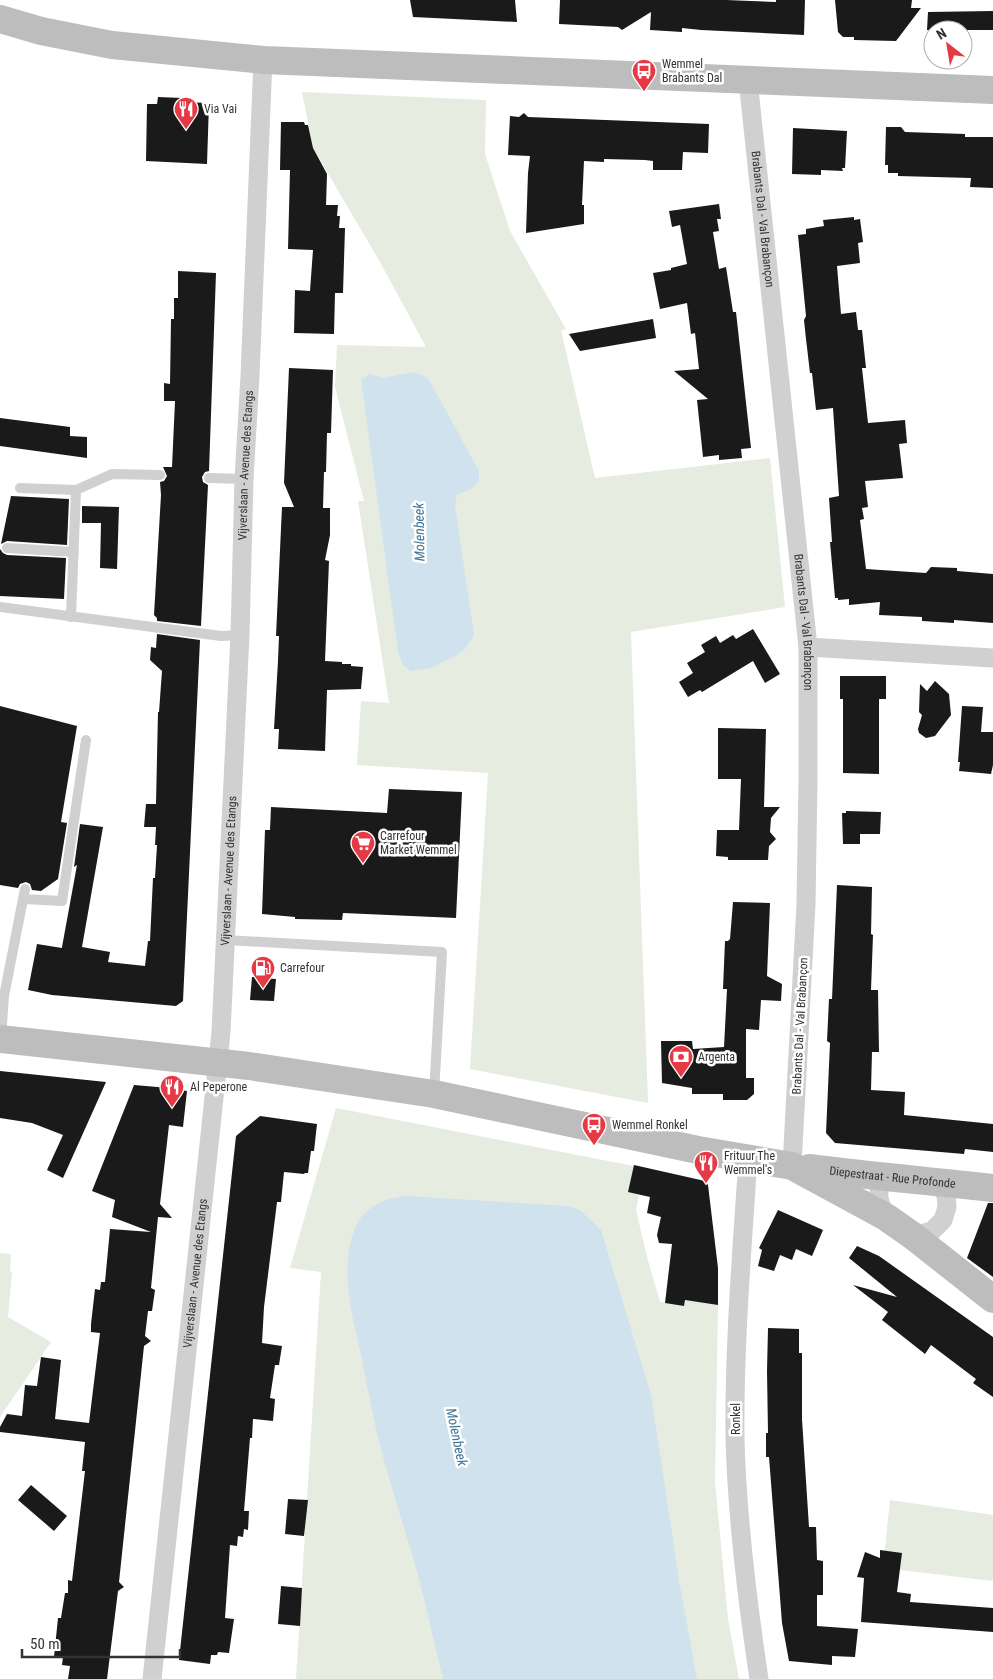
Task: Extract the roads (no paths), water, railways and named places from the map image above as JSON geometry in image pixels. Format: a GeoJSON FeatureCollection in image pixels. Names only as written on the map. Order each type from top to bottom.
{"type":"FeatureCollection","features":[{"type":"Feature","properties":{"kind":"main road"},"geometry":{"type":"LineString","coordinates":[[0,19],[41,31],[112,45],[263,59],[993,90]]}},
{"type":"Feature","properties":{"kind":"main road"},"geometry":{"type":"LineString","coordinates":[[1,1039],[249,1066],[434,1094],[698,1150],[792,1166],[886,1216],[993,1299]]}},
{"type":"Feature","properties":{"kind":"main road","name":"Diepestraat - Rue Profonde"},"geometry":{"type":"LineString","coordinates":[[792,1166],[993,1188]]}},
{"type":"Feature","properties":{"kind":"street","name":"Vijverslaan - Avenue des Etangs"},"geometry":{"type":"LineString","coordinates":[[152,1679],[219,1063],[240,635],[244,479],[263,59]]}},
{"type":"Feature","properties":{"kind":"street","name":"Brabants Dal - Val Brabançon"},"geometry":{"type":"LineString","coordinates":[[748,80],[808,647],[806,904],[792,1166]]}},
{"type":"Feature","properties":{"kind":"street"},"geometry":{"type":"LineString","coordinates":[[808,647],[993,658]]}},
{"type":"Feature","properties":{"kind":"street","name":"Ronkel"},"geometry":{"type":"LineString","coordinates":[[748,1158],[736,1361],[735,1438],[741,1543],[759,1679]]}},
{"type":"Feature","properties":{"kind":"street"},"geometry":{"type":"LineString","coordinates":[[886,1216],[878,1195],[882,1183],[888,1178]]}},
{"type":"Feature","properties":{"kind":"street"},"geometry":{"type":"LineString","coordinates":[[913,1236],[932,1231],[943,1220],[947,1207],[946,1194],[935,1181]]}},
{"type":"Feature","properties":{"kind":"lane"},"geometry":{"type":"LineString","coordinates":[[20,488],[76,490],[112,474],[160,475]]}},
{"type":"Feature","properties":{"kind":"lane"},"geometry":{"type":"LineString","coordinates":[[209,478],[244,479]]}},
{"type":"Feature","properties":{"kind":"lane"},"geometry":{"type":"LineString","coordinates":[[71,617],[76,490]]}},
{"type":"Feature","properties":{"kind":"lane"},"geometry":{"type":"LineString","coordinates":[[7,548],[74,552]]}},
{"type":"Feature","properties":{"kind":"lane"},"geometry":{"type":"LineString","coordinates":[[0,607],[221,636],[240,635]]}},
{"type":"Feature","properties":{"kind":"lane"},"geometry":{"type":"LineString","coordinates":[[1,1039],[2,996],[24,894],[62,901],[86,740]]}},
{"type":"Feature","properties":{"kind":"lane"},"geometry":{"type":"LineString","coordinates":[[225,940],[442,952],[434,1094]]}},
{"type":"Feature","properties":{"kind":"water","name":"Molenbeek"},"geometry":{"type":"Polygon","coordinates":[[[414,372],[428,378],[479,471],[479,480],[472,489],[457,494],[455,506],[474,635],[465,649],[457,655],[431,668],[411,671],[403,665],[398,652],[361,379],[370,374],[383,378],[414,372]]]}},
{"type":"Feature","properties":{"kind":"water","name":"Molenbeek"},"geometry":{"type":"Polygon","coordinates":[[[407,1196],[568,1206],[581,1211],[601,1230],[651,1395],[680,1586],[697,1679],[443,1679],[416,1568],[376,1429],[349,1295],[348,1263],[350,1247],[354,1231],[362,1216],[375,1205],[390,1199],[407,1196]]]}},
{"type":"Feature","properties":{"kind":"place","name":"Wemmel Brabants Dal"},"geometry":{"type":"Point","coordinates":[644,92]}},
{"type":"Feature","properties":{"kind":"place","name":"Via Vai"},"geometry":{"type":"Point","coordinates":[186,130]}},
{"type":"Feature","properties":{"kind":"place","name":"Carrefour Market Wemmel"},"geometry":{"type":"Point","coordinates":[363,864]}},
{"type":"Feature","properties":{"kind":"place","name":"Carrefour"},"geometry":{"type":"Point","coordinates":[263,989]}},
{"type":"Feature","properties":{"kind":"place","name":"Argenta"},"geometry":{"type":"Point","coordinates":[681,1078]}},
{"type":"Feature","properties":{"kind":"place","name":"Al Peperone"},"geometry":{"type":"Point","coordinates":[172,1108]}},
{"type":"Feature","properties":{"kind":"place","name":"Wemmel Ronkel"},"geometry":{"type":"Point","coordinates":[594,1146]}},
{"type":"Feature","properties":{"kind":"place","name":"Frituur The Wemmel's"},"geometry":{"type":"Point","coordinates":[706,1184]}}]}
